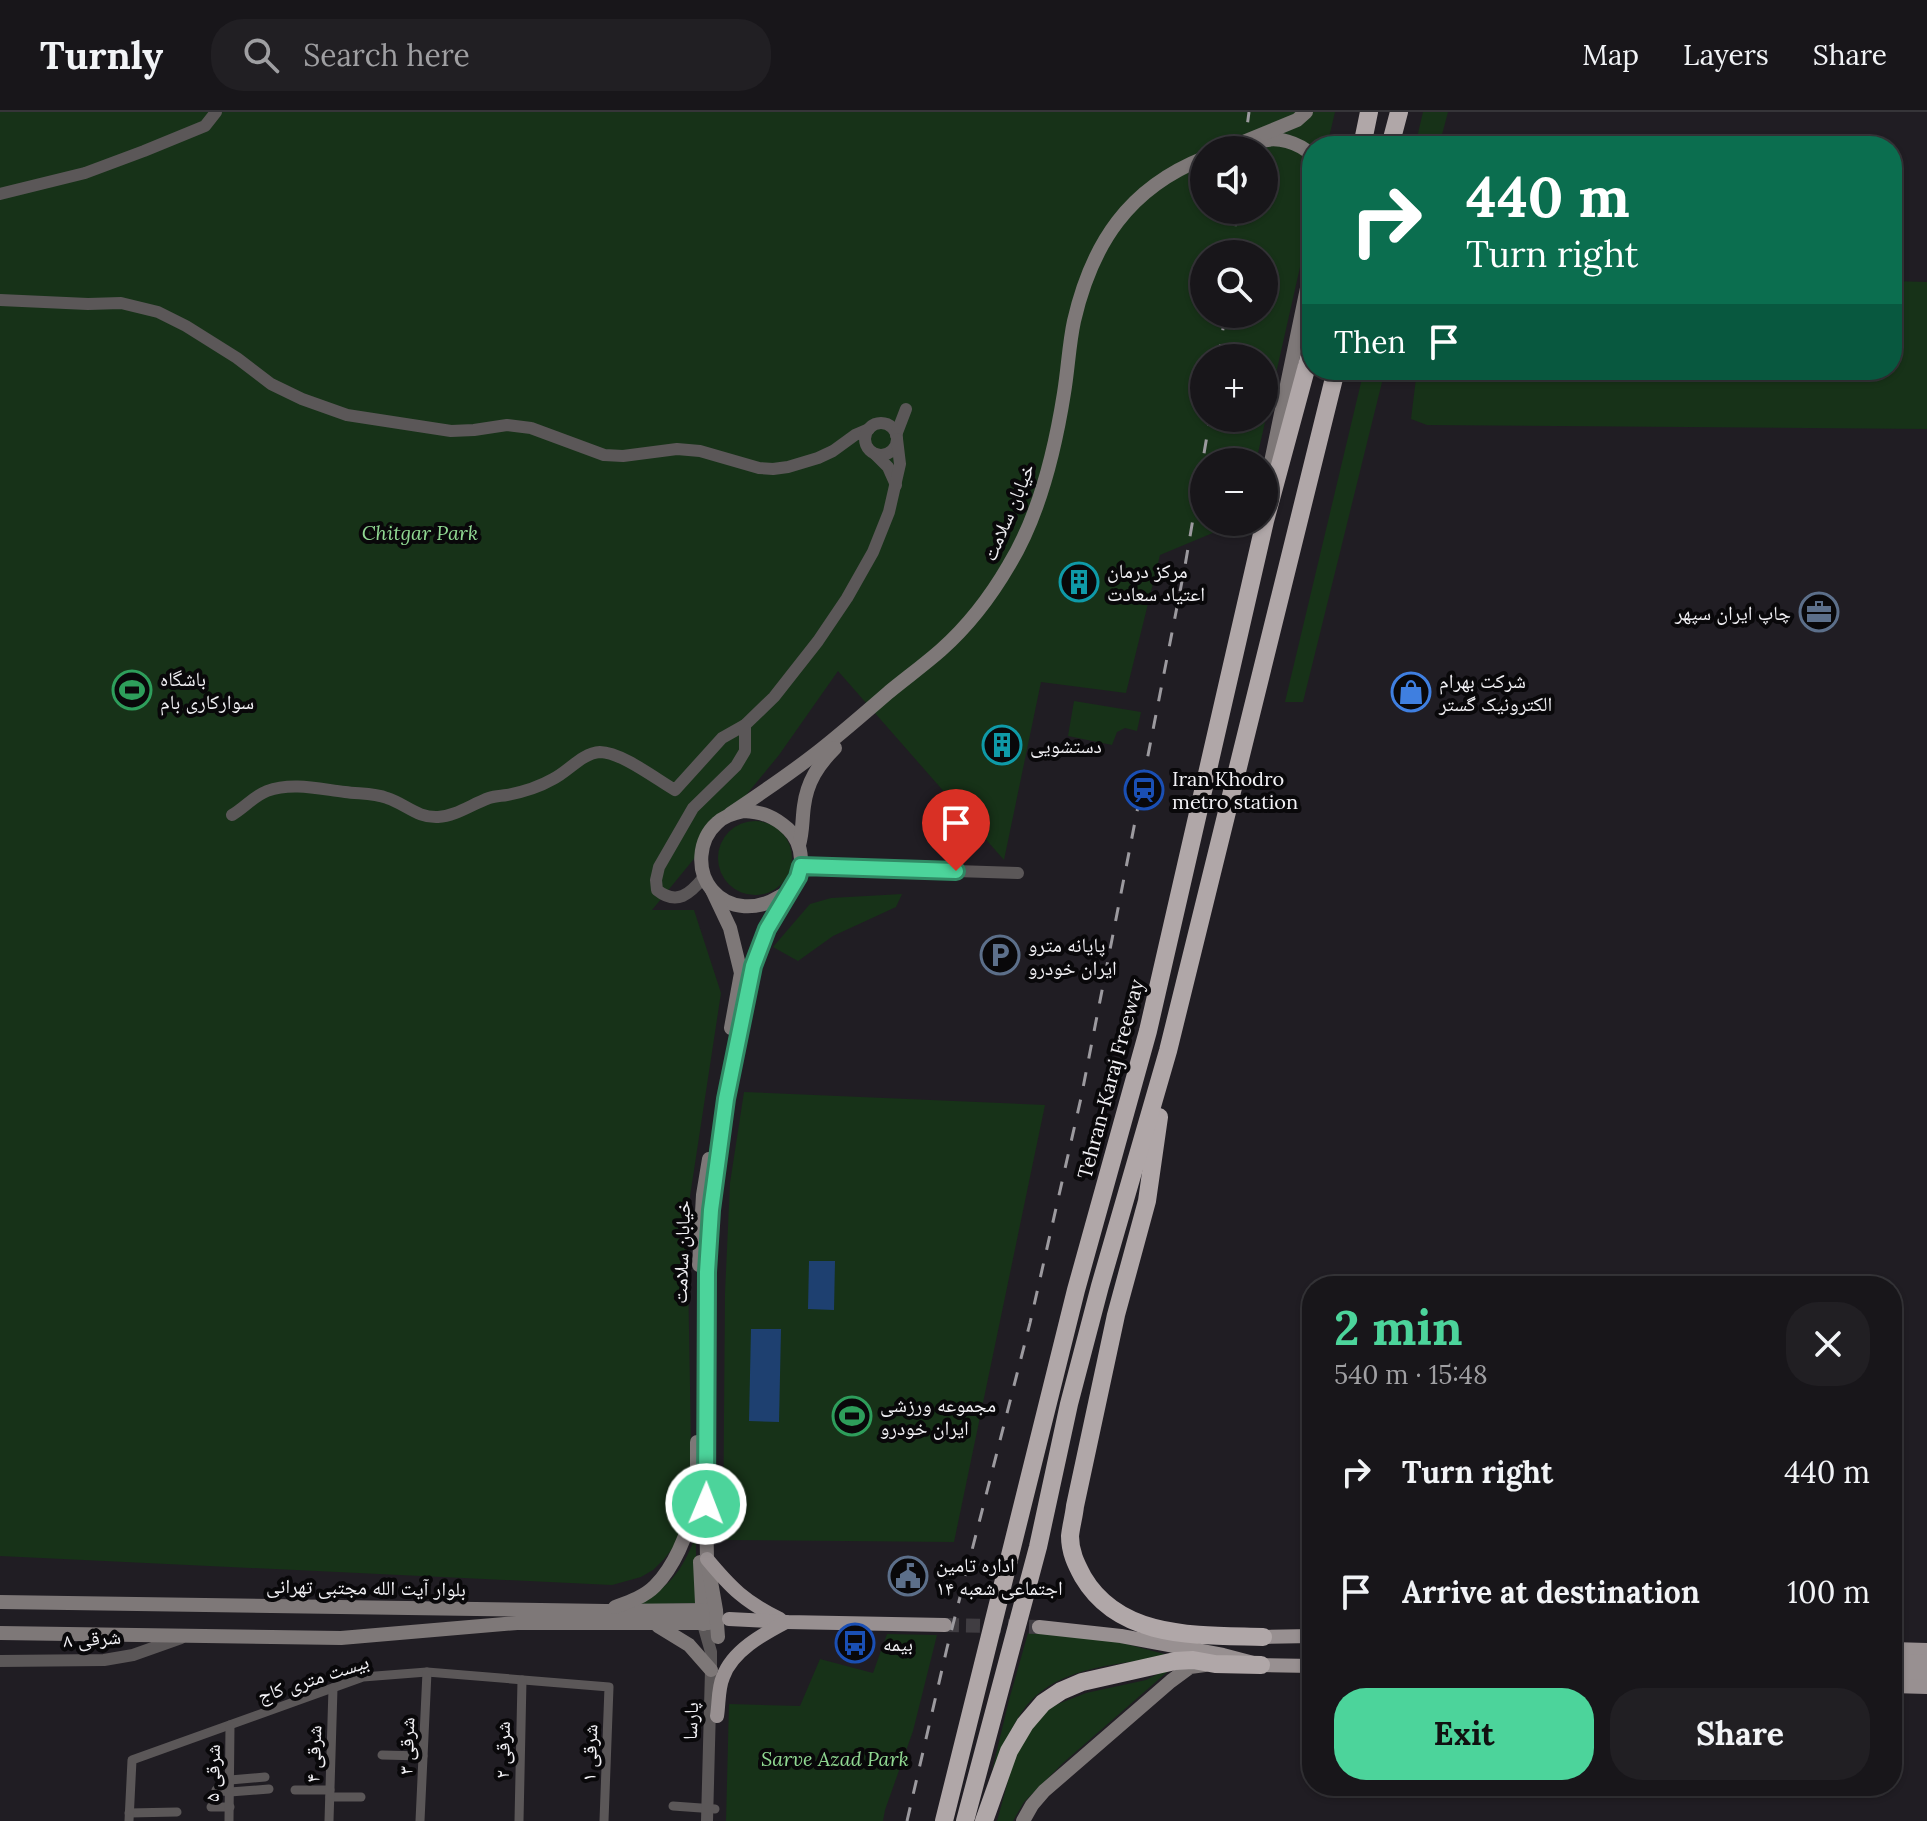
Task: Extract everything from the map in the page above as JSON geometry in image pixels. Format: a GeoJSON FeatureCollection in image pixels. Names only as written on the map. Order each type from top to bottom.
{"type":"FeatureCollection","features":[{"type":"Feature","properties":{"kind":"highway"},"geometry":{"type":"LineString","coordinates":[[1364,136],[1369,112]]}},
{"type":"Feature","properties":{"kind":"highway"},"geometry":{"type":"LineString","coordinates":[[1393,136],[1399,112]]}},
{"type":"Feature","properties":{"kind":"highway","name":"Tehran-Karaj Freeway"},"geometry":{"type":"LineString","coordinates":[[1278,473],[1303,380]]}},
{"type":"Feature","properties":{"kind":"highway"},"geometry":{"type":"LineString","coordinates":[[965,1821],[1038,1547],[1069,1404],[1100,1286],[1168,1051],[1334,380]]}},
{"type":"Feature","properties":{"kind":"highway","name":"Tehran-Karaj Freeway"},"geometry":{"type":"LineString","coordinates":[[944,1821],[1076,1290],[1148,1031],[1262,536]]}},
{"type":"Feature","properties":{"kind":"highway"},"geometry":{"type":"LineString","coordinates":[[1168,1051],[1147,1201],[1116,1315],[1075,1506],[1070,1537],[1074,1562],[1091,1591],[1113,1612],[1134,1622],[1155,1629],[1263,1637]]}},
{"type":"Feature","properties":{"kind":"highway"},"geometry":{"type":"LineString","coordinates":[[984,1821],[1009,1751],[1025,1724],[1043,1703],[1061,1691],[1082,1682],[1175,1661],[1261,1665]]}},
{"type":"Feature","properties":{"kind":"main road"},"geometry":{"type":"LineString","coordinates":[[1258,136],[1297,120],[1306,112]]}},
{"type":"Feature","properties":{"kind":"main road"},"geometry":{"type":"LineString","coordinates":[[1278,140],[1302,148]]}},
{"type":"Feature","properties":{"kind":"main road","name":"خیابان سلامت"},"geometry":{"type":"LineString","coordinates":[[799,845],[804,829],[808,787],[825,758],[977,625],[995,602],[1028,543],[1051,487],[1064,440],[1073,323],[1084,284],[1097,254],[1117,220],[1138,198],[1163,177],[1190,164]]}},
{"type":"Feature","properties":{"kind":"main road","name":"خیابان سلامت"},"geometry":{"type":"LineString","coordinates":[[730,814],[821,750],[942,649],[990,595],[1011,563],[1050,464],[1069,393],[1083,310],[1093,276],[1124,223],[1147,198],[1190,172]]}},
{"type":"Feature","properties":{"kind":"main road"},"geometry":{"type":"LineString","coordinates":[[1274,448],[1302,312]]}},
{"type":"Feature","properties":{"kind":"main road"},"geometry":{"type":"LineString","coordinates":[[744,811],[759,811],[772,816],[793,834],[799,845],[801,866],[790,891],[757,907],[725,901],[708,884],[701,862],[702,847],[708,833],[730,814],[744,811]]}},
{"type":"Feature","properties":{"kind":"main road","name":"خیابان سلامت"},"geometry":{"type":"LineString","coordinates":[[708,884],[730,928],[741,973],[703,1195],[699,1245],[696,1498],[714,1620]]}},
{"type":"Feature","properties":{"kind":"main road","name":"خیابان سلامت"},"geometry":{"type":"LineString","coordinates":[[714,1620],[707,1559],[707,1272],[715,1184],[726,1099],[753,966],[767,929],[790,891]]}},
{"type":"Feature","properties":{"kind":"main road"},"geometry":{"type":"LineString","coordinates":[[606,1611],[636,1599],[655,1586],[673,1560],[688,1529],[696,1498]]}},
{"type":"Feature","properties":{"kind":"main road"},"geometry":{"type":"LineString","coordinates":[[707,1559],[736,1593],[786,1622]]}},
{"type":"Feature","properties":{"kind":"main road","name":"بلوار آیت الله مجتبی تهرانی"},"geometry":{"type":"LineString","coordinates":[[0,1602],[606,1611],[714,1620]]}},
{"type":"Feature","properties":{"kind":"main road"},"geometry":{"type":"LineString","coordinates":[[714,1620],[945,1625]]}},
{"type":"Feature","properties":{"kind":"main road","name":"بلوار آیت الله مجتبی تهرانی"},"geometry":{"type":"LineString","coordinates":[[0,1633],[341,1638],[517,1623],[714,1620]]}},
{"type":"Feature","properties":{"kind":"main road"},"geometry":{"type":"LineString","coordinates":[[717,1716],[722,1677],[735,1658],[767,1632],[786,1622]]}},
{"type":"Feature","properties":{"kind":"main road"},"geometry":{"type":"LineString","coordinates":[[646,1623],[662,1628],[689,1645],[711,1670]]}},
{"type":"Feature","properties":{"kind":"main road"},"geometry":{"type":"LineString","coordinates":[[1039,1627],[1112,1634],[1261,1665],[1302,1666]]}},
{"type":"Feature","properties":{"kind":"main road"},"geometry":{"type":"LineString","coordinates":[[1263,1637],[1302,1636]]}},
{"type":"Feature","properties":{"kind":"main road"},"geometry":{"type":"LineString","coordinates":[[1902,1649],[1927,1650]]}},
{"type":"Feature","properties":{"kind":"main road"},"geometry":{"type":"LineString","coordinates":[[1902,1661],[1927,1662]]}},
{"type":"Feature","properties":{"kind":"main road"},"geometry":{"type":"LineString","coordinates":[[1023,1821],[1044,1791],[1171,1681],[1190,1667],[1215,1664]]}},
{"type":"Feature","properties":{"kind":"main road"},"geometry":{"type":"LineString","coordinates":[[1902,1673],[1927,1673]]}},
{"type":"Feature","properties":{"kind":"main road"},"geometry":{"type":"LineString","coordinates":[[1902,1686],[1927,1687]]}},
{"type":"Feature","properties":{"kind":"street"},"geometry":{"type":"LineString","coordinates":[[0,194],[85,173],[144,151],[205,126],[216,112]]}},
{"type":"Feature","properties":{"kind":"street"},"geometry":{"type":"LineString","coordinates":[[0,300],[121,303],[158,312],[237,358],[271,384],[347,415],[451,431],[507,425],[531,428],[604,455],[688,450],[759,468],[788,467],[818,458],[869,429]]}},
{"type":"Feature","properties":{"kind":"street"},"geometry":{"type":"LineString","coordinates":[[841,447],[872,452],[883,455],[890,453],[906,409],[883,423],[875,424],[865,435],[865,443],[872,452],[888,467],[896,485]]}},
{"type":"Feature","properties":{"kind":"street"},"geometry":{"type":"LineString","coordinates":[[232,815],[259,794],[282,786],[297,786],[389,798],[415,813],[439,817],[492,797],[545,784],[595,752],[609,753],[675,790],[722,738],[745,725],[774,697],[847,598],[873,552],[896,485],[900,464],[896,437],[890,426],[883,423]]}},
{"type":"Feature","properties":{"kind":"street"},"geometry":{"type":"LineString","coordinates":[[708,884],[679,898],[666,898],[657,890],[656,880],[659,867],[693,808],[736,766],[745,751],[745,725]]}},
{"type":"Feature","properties":{"kind":"street"},"geometry":{"type":"LineString","coordinates":[[801,866],[1018,873]]}},
{"type":"Feature","properties":{"kind":"street","name":"پارسا"},"geometry":{"type":"LineString","coordinates":[[711,1815],[711,1652],[714,1620]]}},
{"type":"Feature","properties":{"kind":"street","name":"پارسا"},"geometry":{"type":"LineString","coordinates":[[711,1815],[717,1716],[714,1620]]}},
{"type":"Feature","properties":{"kind":"street","name":"۸ شرقی"},"geometry":{"type":"LineString","coordinates":[[0,1661],[104,1660],[133,1655],[184,1637]]}},
{"type":"Feature","properties":{"kind":"street","name":"بیست متری کاج"},"geometry":{"type":"LineString","coordinates":[[129,1817],[132,1760],[363,1677],[427,1672],[609,1687]]}},
{"type":"Feature","properties":{"kind":"street","name":"۳ شرقی"},"geometry":{"type":"LineString","coordinates":[[420,1821],[427,1672]]}},
{"type":"Feature","properties":{"kind":"street","name":"۲ شرقی"},"geometry":{"type":"LineString","coordinates":[[519,1821],[522,1680]]}},
{"type":"Feature","properties":{"kind":"street","name":"۱ شرقی"},"geometry":{"type":"LineString","coordinates":[[604,1821],[609,1687]]}},
{"type":"Feature","properties":{"kind":"street","name":"۴ شرقی"},"geometry":{"type":"LineString","coordinates":[[329,1821],[333,1688]]}},
{"type":"Feature","properties":{"kind":"street","name":"۵ شرقی"},"geometry":{"type":"LineString","coordinates":[[229,1821],[230,1725]]}},
{"type":"Feature","properties":{"kind":"street"},"geometry":{"type":"LineString","coordinates":[[382,1755],[423,1756]]}},
{"type":"Feature","properties":{"kind":"street"},"geometry":{"type":"LineString","coordinates":[[230,1780],[265,1777]]}},
{"type":"Feature","properties":{"kind":"street"},"geometry":{"type":"LineString","coordinates":[[216,1790],[269,1789]]}},
{"type":"Feature","properties":{"kind":"street"},"geometry":{"type":"LineString","coordinates":[[295,1790],[361,1797]]}},
{"type":"Feature","properties":{"kind":"street"},"geometry":{"type":"LineString","coordinates":[[673,1806],[711,1815]]}},
{"type":"Feature","properties":{"kind":"street"},"geometry":{"type":"LineString","coordinates":[[211,1807],[230,1807]]}},
{"type":"Feature","properties":{"kind":"street"},"geometry":{"type":"LineString","coordinates":[[129,1817],[177,1812]]}},
{"type":"Feature","properties":{"kind":"green space","name":"Chitgar Park"},"geometry":{"type":"Polygon","coordinates":[[[0,112],[1335,112],[1329,136],[1302,136],[1302,258],[1278,365],[1278,344],[1190,344],[1190,432],[1263,432],[1259,448],[1190,448],[1190,536],[1205,536],[1160,555],[1126,693],[1041,682],[1004,860],[838,671],[779,755],[652,910],[694,910],[721,993],[687,1216],[692,1500],[675,1545],[653,1570],[641,1577],[612,1585],[0,1556],[0,112]]]}},
{"type":"Feature","properties":{"kind":"green space"},"geometry":{"type":"Polygon","coordinates":[[[1423,112],[1448,112],[1442,136],[1417,136],[1423,112]]]}},
{"type":"Feature","properties":{"kind":"green space"},"geometry":{"type":"Polygon","coordinates":[[[1902,281],[1927,282],[1927,429],[1427,425],[1411,419],[1416,380],[1902,380],[1902,281]]]}},
{"type":"Feature","properties":{"kind":"green space"},"geometry":{"type":"Polygon","coordinates":[[[1362,380],[1383,380],[1303,702],[1285,702],[1362,380]]]}},
{"type":"Feature","properties":{"kind":"green space"},"geometry":{"type":"Polygon","coordinates":[[[1074,701],[1141,712],[1137,731],[1125,728],[1117,732],[1112,745],[1068,736],[1074,701]]]}},
{"type":"Feature","properties":{"kind":"green space"},"geometry":{"type":"Polygon","coordinates":[[[755,821],[769,824],[781,832],[789,844],[792,858],[789,872],[781,884],[769,892],[755,895],[741,892],[729,884],[721,872],[718,858],[721,844],[729,832],[741,824],[755,821]]]}},
{"type":"Feature","properties":{"kind":"green space"},"geometry":{"type":"Polygon","coordinates":[[[902,894],[896,907],[833,936],[798,961],[773,947],[810,904],[831,898],[902,894]]]}},
{"type":"Feature","properties":{"kind":"green space","name":"مجموعه ورزشی ایران خودرو"},"geometry":{"type":"Polygon","coordinates":[[[744,1092],[1045,1105],[954,1542],[723,1540],[725,1293],[730,1183],[744,1092]]]}},
{"type":"Feature","properties":{"kind":"green space"},"geometry":{"type":"Polygon","coordinates":[[[696,1535],[696,1603],[631,1605],[655,1593],[672,1579],[696,1535]]]}},
{"type":"Feature","properties":{"kind":"green space"},"geometry":{"type":"Polygon","coordinates":[[[1028,1633],[1107,1639],[1172,1656],[1094,1668],[1057,1682],[1041,1692],[1017,1720],[992,1771],[1028,1633]]]}},
{"type":"Feature","properties":{"kind":"green space","name":"Sarve Azad Park"},"geometry":{"type":"Polygon","coordinates":[[[887,1634],[937,1635],[913,1731],[883,1821],[726,1821],[729,1704],[800,1706],[820,1659],[873,1673],[887,1634]]]}},
{"type":"Feature","properties":{"kind":"green space"},"geometry":{"type":"Polygon","coordinates":[[[1174,1666],[1063,1763],[1024,1802],[1013,1821],[997,1821],[1018,1745],[1039,1714],[1086,1693],[1146,1680],[1174,1666]]]}},
{"type":"Feature","properties":{"kind":"water"},"geometry":{"type":"Polygon","coordinates":[[[809,1261],[835,1261],[834,1310],[808,1309],[809,1261]]]}},
{"type":"Feature","properties":{"kind":"water"},"geometry":{"type":"Polygon","coordinates":[[[751,1329],[781,1329],[779,1422],[749,1421],[751,1329]]]}},
{"type":"Feature","properties":{"kind":"tunnel"},"geometry":{"type":"LineString","coordinates":[[945,1625],[1039,1627]]}},
{"type":"Feature","properties":{"kind":"railway"},"geometry":{"type":"LineString","coordinates":[[1246,136],[1249,112]]}},
{"type":"Feature","properties":{"kind":"railway"},"geometry":{"type":"LineString","coordinates":[[1234,240],[1235,224]]}},
{"type":"Feature","properties":{"kind":"railway"},"geometry":{"type":"LineString","coordinates":[[1221,344],[1223,328]]}},
{"type":"Feature","properties":{"kind":"railway"},"geometry":{"type":"LineString","coordinates":[[907,1821],[947,1648],[1030,1323],[1081,1098],[1185,566],[1208,432]]}},
{"type":"Feature","properties":{"kind":"place","name":"مرکز درمان اعتیاد سعادت"},"geometry":{"type":"Point","coordinates":[1079,582]}},
{"type":"Feature","properties":{"kind":"place","name":"چاپ ایران سپهر"},"geometry":{"type":"Point","coordinates":[1819,612]}},
{"type":"Feature","properties":{"kind":"place","name":"باشگاه سوارکاری بام"},"geometry":{"type":"Point","coordinates":[132,690]}},
{"type":"Feature","properties":{"kind":"place","name":"شرکت بهرام الکترونیک گستر"},"geometry":{"type":"Point","coordinates":[1411,692]}},
{"type":"Feature","properties":{"kind":"place","name":"دستشویی"},"geometry":{"type":"Point","coordinates":[1002,745]}},
{"type":"Feature","properties":{"kind":"place","name":"Iran Khodro metro station"},"geometry":{"type":"Point","coordinates":[1144,790]}},
{"type":"Feature","properties":{"kind":"place","name":"پایانه مترو ایران خودرو"},"geometry":{"type":"Point","coordinates":[1000,955]}},
{"type":"Feature","properties":{"kind":"place","name":"مجموعه ورزشی ایران خودرو"},"geometry":{"type":"Point","coordinates":[852,1416]}},
{"type":"Feature","properties":{"kind":"place","name":"اداره تامین اجتماعی شعبه ۱۴"},"geometry":{"type":"Point","coordinates":[908,1576]}},
{"type":"Feature","properties":{"kind":"place","name":"بیمه"},"geometry":{"type":"Point","coordinates":[855,1643]}},
{"type":"Feature","properties":{"kind":"route"},"geometry":{"type":"LineString","coordinates":[[706,1504],[707,1272],[711,1210],[726,1099],[753,966],[767,929],[798,877],[801,866],[956,871]]}}]}
